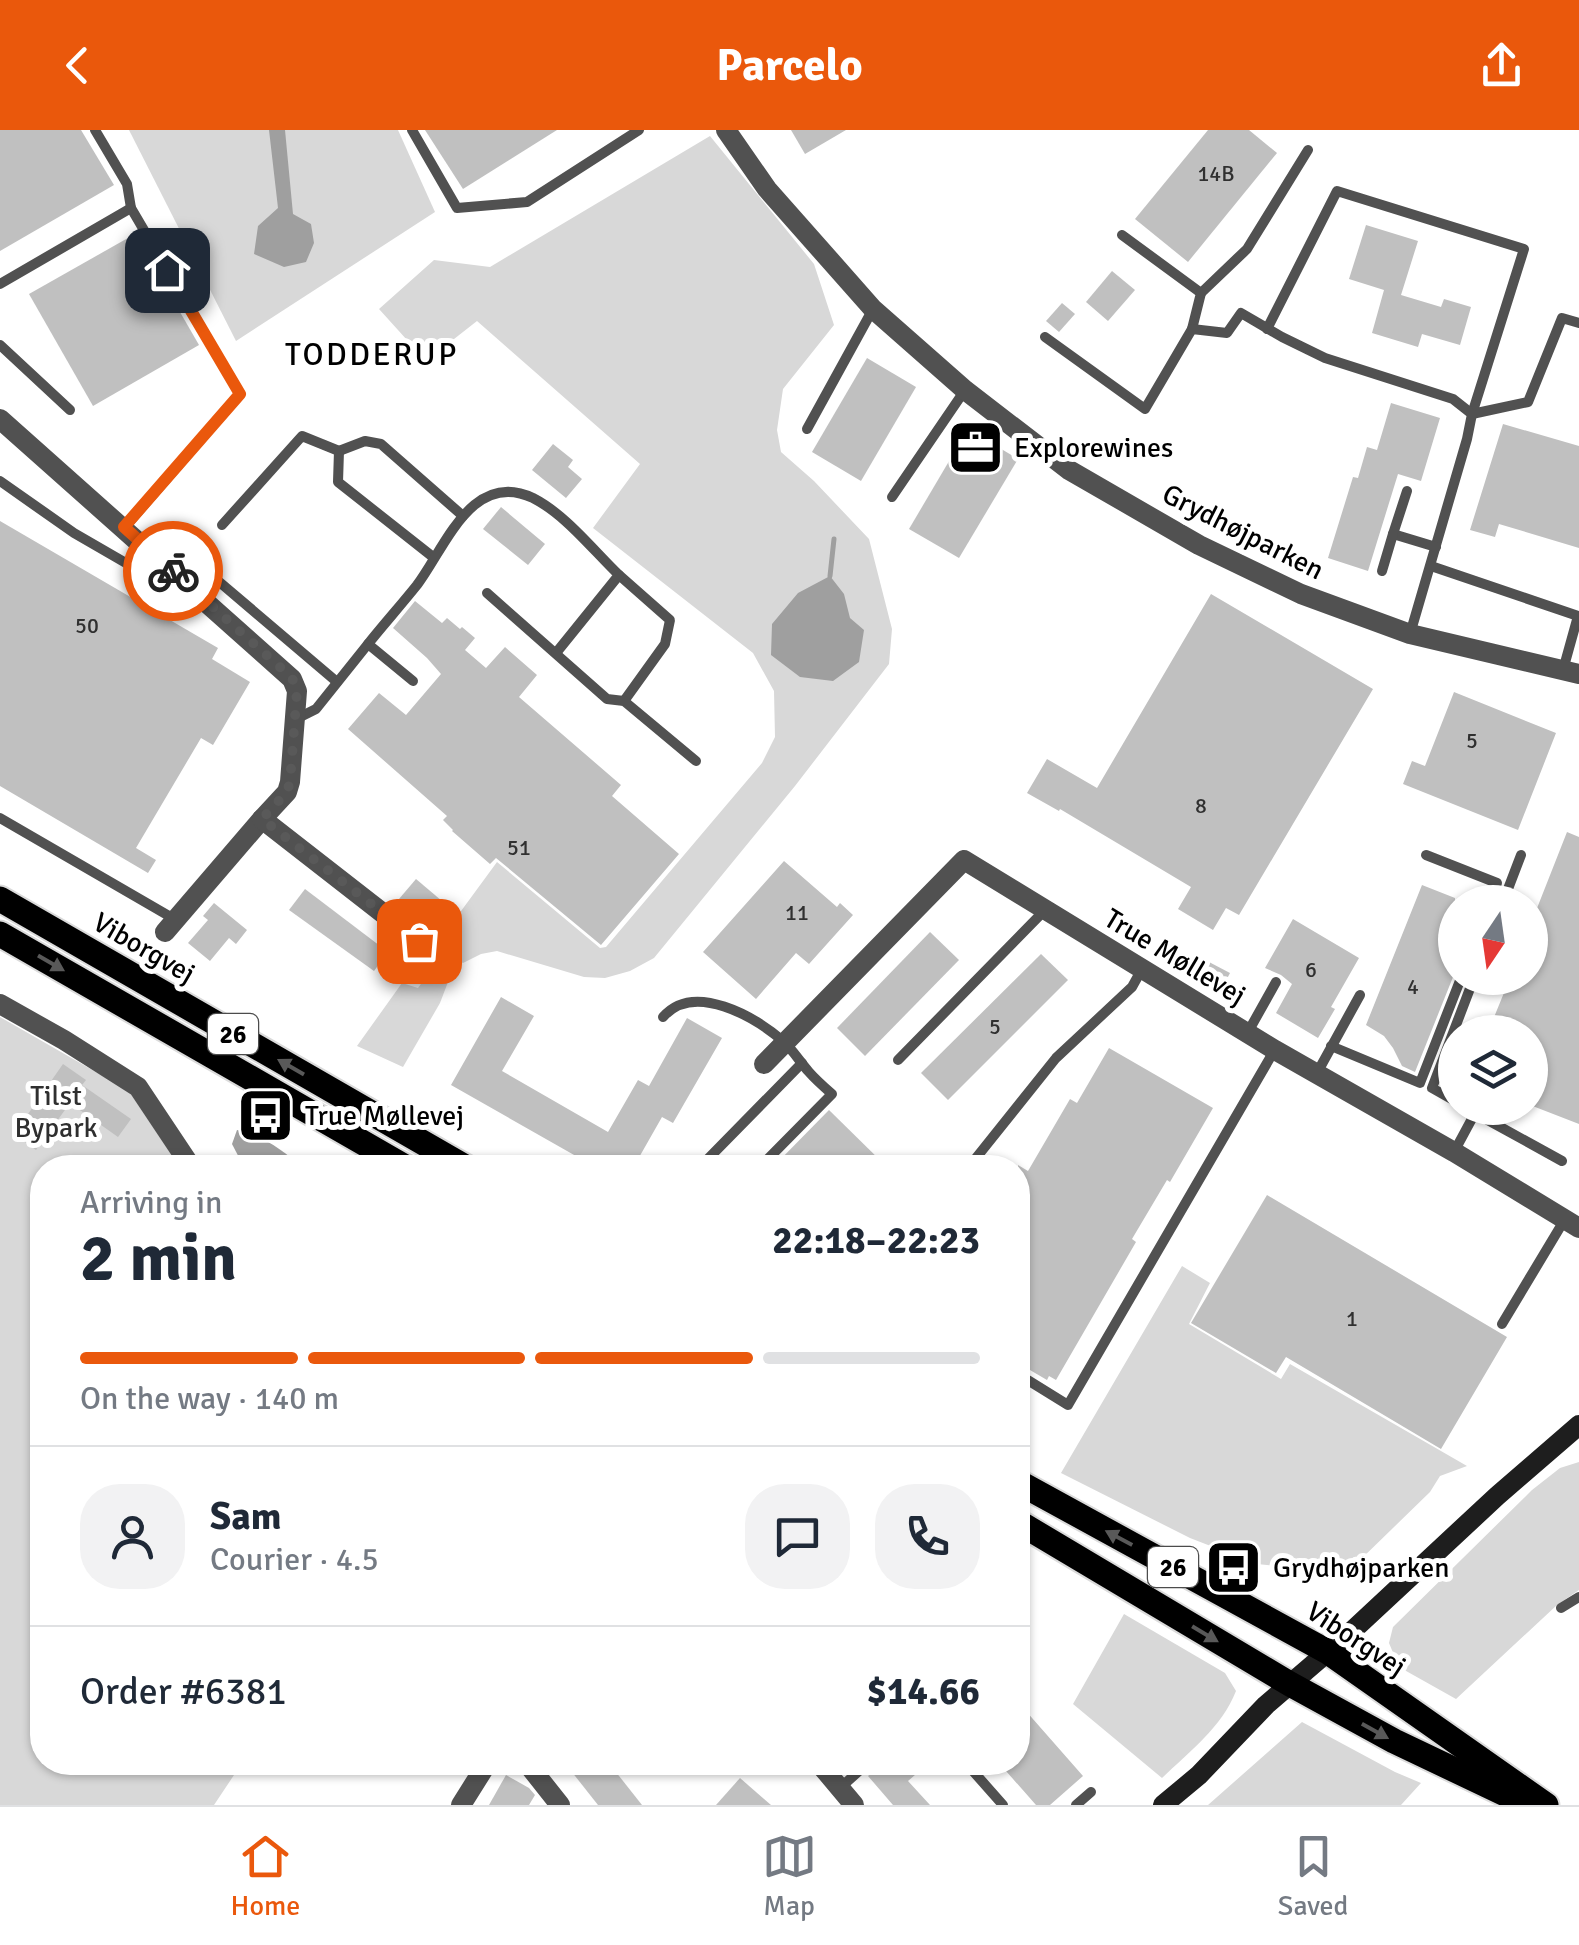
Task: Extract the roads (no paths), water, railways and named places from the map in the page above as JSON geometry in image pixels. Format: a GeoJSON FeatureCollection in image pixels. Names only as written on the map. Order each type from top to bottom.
{"type":"FeatureCollection","features":[{"type":"Feature","properties":{"kind":"main road","name":"Viborgvej"},"geometry":{"type":"LineString","coordinates":[[0,899],[444,1155]]}},
{"type":"Feature","properties":{"kind":"main road","name":"26"},"geometry":{"type":"LineString","coordinates":[[0,934],[384,1155]]}},
{"type":"Feature","properties":{"kind":"main road","name":"Viborgvej"},"geometry":{"type":"LineString","coordinates":[[1030,1489],[1328,1652],[1546,1805]]}},
{"type":"Feature","properties":{"kind":"main road","name":"26"},"geometry":{"type":"LineString","coordinates":[[1030,1529],[1290,1684],[1394,1741],[1528,1805]]}},
{"type":"Feature","properties":{"kind":"street","name":"Grydhøjparken"},"geometry":{"type":"LineString","coordinates":[[726,130],[767,189],[873,309],[965,390],[1069,470],[1198,545],[1301,594],[1410,634],[1571,672]]}},
{"type":"Feature","properties":{"kind":"street"},"geometry":{"type":"LineString","coordinates":[[0,419],[292,678],[297,691],[287,792],[170,926]]}},
{"type":"Feature","properties":{"kind":"street"},"geometry":{"type":"LineString","coordinates":[[262,819],[434,953]]}},
{"type":"Feature","properties":{"kind":"street","name":"True Møllevej"},"geometry":{"type":"LineString","coordinates":[[764,1064],[964,860],[1275,1050],[1572,1224]]}},
{"type":"Feature","properties":{"kind":"street"},"geometry":{"type":"LineString","coordinates":[[0,1004],[138,1086],[183,1155]]}},
{"type":"Feature","properties":{"kind":"street"},"geometry":{"type":"LineString","coordinates":[[1162,1805],[1199,1775],[1290,1684],[1578,1428]]}},
{"type":"Feature","properties":{"kind":"street"},"geometry":{"type":"LineString","coordinates":[[461,1805],[480,1775]]}},
{"type":"Feature","properties":{"kind":"street"},"geometry":{"type":"LineString","coordinates":[[536,1775],[560,1805]]}},
{"type":"Feature","properties":{"kind":"street"},"geometry":{"type":"LineString","coordinates":[[829,1775],[854,1805]]}},
{"type":"Feature","properties":{"kind":"lane"},"geometry":{"type":"LineString","coordinates":[[95,130],[126,184],[131,208],[240,394],[124,527]]}},
{"type":"Feature","properties":{"kind":"lane"},"geometry":{"type":"LineString","coordinates":[[412,130],[457,208],[527,202],[639,130]]}},
{"type":"Feature","properties":{"kind":"lane"},"geometry":{"type":"LineString","coordinates":[[1045,337],[1146,409],[1192,330],[1201,294],[1246,248],[1308,150]]}},
{"type":"Feature","properties":{"kind":"lane"},"geometry":{"type":"LineString","coordinates":[[1267,329],[1337,192],[1524,249],[1472,414],[1410,634]]}},
{"type":"Feature","properties":{"kind":"lane"},"geometry":{"type":"LineString","coordinates":[[0,284],[131,208]]}},
{"type":"Feature","properties":{"kind":"lane"},"geometry":{"type":"LineString","coordinates":[[1122,236],[1201,294]]}},
{"type":"Feature","properties":{"kind":"lane"},"geometry":{"type":"LineString","coordinates":[[807,429],[873,309]]}},
{"type":"Feature","properties":{"kind":"lane"},"geometry":{"type":"LineString","coordinates":[[1192,330],[1227,333],[1241,313],[1325,358],[1453,399],[1472,414]]}},
{"type":"Feature","properties":{"kind":"lane"},"geometry":{"type":"LineString","coordinates":[[1472,414],[1528,402],[1562,318],[1579,323]]}},
{"type":"Feature","properties":{"kind":"lane"},"geometry":{"type":"LineString","coordinates":[[0,345],[70,410]]}},
{"type":"Feature","properties":{"kind":"lane"},"geometry":{"type":"LineString","coordinates":[[892,497],[965,390]]}},
{"type":"Feature","properties":{"kind":"lane"},"geometry":{"type":"LineString","coordinates":[[222,525],[302,436],[340,451],[365,441],[381,444],[464,516]]}},
{"type":"Feature","properties":{"kind":"lane"},"geometry":{"type":"LineString","coordinates":[[340,451],[338,482],[434,556]]}},
{"type":"Feature","properties":{"kind":"lane"},"geometry":{"type":"LineString","coordinates":[[0,481],[74,534],[156,581],[182,566],[218,580],[337,682]]}},
{"type":"Feature","properties":{"kind":"lane"},"geometry":{"type":"LineString","coordinates":[[296,720],[316,709],[420,582],[471,506],[501,491],[530,497],[560,516],[618,575],[670,620],[665,644],[624,701]]}},
{"type":"Feature","properties":{"kind":"lane"},"geometry":{"type":"LineString","coordinates":[[1382,571],[1407,491]]}},
{"type":"Feature","properties":{"kind":"lane"},"geometry":{"type":"LineString","coordinates":[[1394,534],[1436,548]]}},
{"type":"Feature","properties":{"kind":"lane"},"geometry":{"type":"LineString","coordinates":[[1430,566],[1578,616],[1571,672]]}},
{"type":"Feature","properties":{"kind":"lane"},"geometry":{"type":"LineString","coordinates":[[556,653],[618,575]]}},
{"type":"Feature","properties":{"kind":"lane"},"geometry":{"type":"LineString","coordinates":[[486,593],[607,699],[624,701],[696,760]]}},
{"type":"Feature","properties":{"kind":"lane"},"geometry":{"type":"LineString","coordinates":[[368,644],[412,682]]}},
{"type":"Feature","properties":{"kind":"lane"},"geometry":{"type":"LineString","coordinates":[[0,818],[170,926]]}},
{"type":"Feature","properties":{"kind":"lane"},"geometry":{"type":"LineString","coordinates":[[1426,855],[1496,885]]}},
{"type":"Feature","properties":{"kind":"lane"},"geometry":{"type":"LineString","coordinates":[[1510,885],[1522,855]]}},
{"type":"Feature","properties":{"kind":"lane"},"geometry":{"type":"LineString","coordinates":[[898,1060],[1045,910]]}},
{"type":"Feature","properties":{"kind":"lane"},"geometry":{"type":"LineString","coordinates":[[978,1155],[1056,1058],[1132,987],[1142,969]]}},
{"type":"Feature","properties":{"kind":"lane"},"geometry":{"type":"LineString","coordinates":[[1247,1033],[1276,982]]}},
{"type":"Feature","properties":{"kind":"lane"},"geometry":{"type":"LineString","coordinates":[[1316,1074],[1360,995]]}},
{"type":"Feature","properties":{"kind":"lane"},"geometry":{"type":"LineString","coordinates":[[1332,1046],[1420,1084],[1454,995]]}},
{"type":"Feature","properties":{"kind":"lane"},"geometry":{"type":"LineString","coordinates":[[663,1018],[678,1005],[704,1002],[737,1012],[784,1042],[832,1094],[772,1155]]}},
{"type":"Feature","properties":{"kind":"lane"},"geometry":{"type":"LineString","coordinates":[[1030,1382],[1068,1406],[1275,1050]]}},
{"type":"Feature","properties":{"kind":"lane"},"geometry":{"type":"LineString","coordinates":[[712,1155],[802,1063]]}},
{"type":"Feature","properties":{"kind":"lane"},"geometry":{"type":"LineString","coordinates":[[1454,1152],[1464,1125]]}},
{"type":"Feature","properties":{"kind":"lane"},"geometry":{"type":"LineString","coordinates":[[1497,1125],[1562,1161]]}},
{"type":"Feature","properties":{"kind":"lane"},"geometry":{"type":"LineString","coordinates":[[1502,1324],[1572,1224]]}},
{"type":"Feature","properties":{"kind":"lane"},"geometry":{"type":"LineString","coordinates":[[1561,1608],[1579,1598]]}},
{"type":"Feature","properties":{"kind":"lane"},"geometry":{"type":"LineString","coordinates":[[840,1788],[854,1775]]}},
{"type":"Feature","properties":{"kind":"lane"},"geometry":{"type":"LineString","coordinates":[[977,1775],[1003,1805]]}},
{"type":"Feature","properties":{"kind":"lane"},"geometry":{"type":"LineString","coordinates":[[1076,1805],[1091,1792]]}},
{"type":"Feature","properties":{"kind":"waterway"},"geometry":{"type":"LineString","coordinates":[[830,576],[834,539]]}},
{"type":"Feature","properties":{"kind":"place","name":"Explorewines"},"geometry":{"type":"Point","coordinates":[975,448]}},
{"type":"Feature","properties":{"kind":"place","name":"True Møllevej"},"geometry":{"type":"Point","coordinates":[266,1116]}},
{"type":"Feature","properties":{"kind":"place","name":"Grydhøjparken"},"geometry":{"type":"Point","coordinates":[1234,1568]}},
{"type":"Feature","properties":{"kind":"district","name":"TODDERUP"},"geometry":{"type":"Point","coordinates":[372,354]}},
{"type":"Feature","properties":{"kind":"park label","name":"Tilst Bypark"},"geometry":{"type":"Point","coordinates":[56,1112]}}]}
